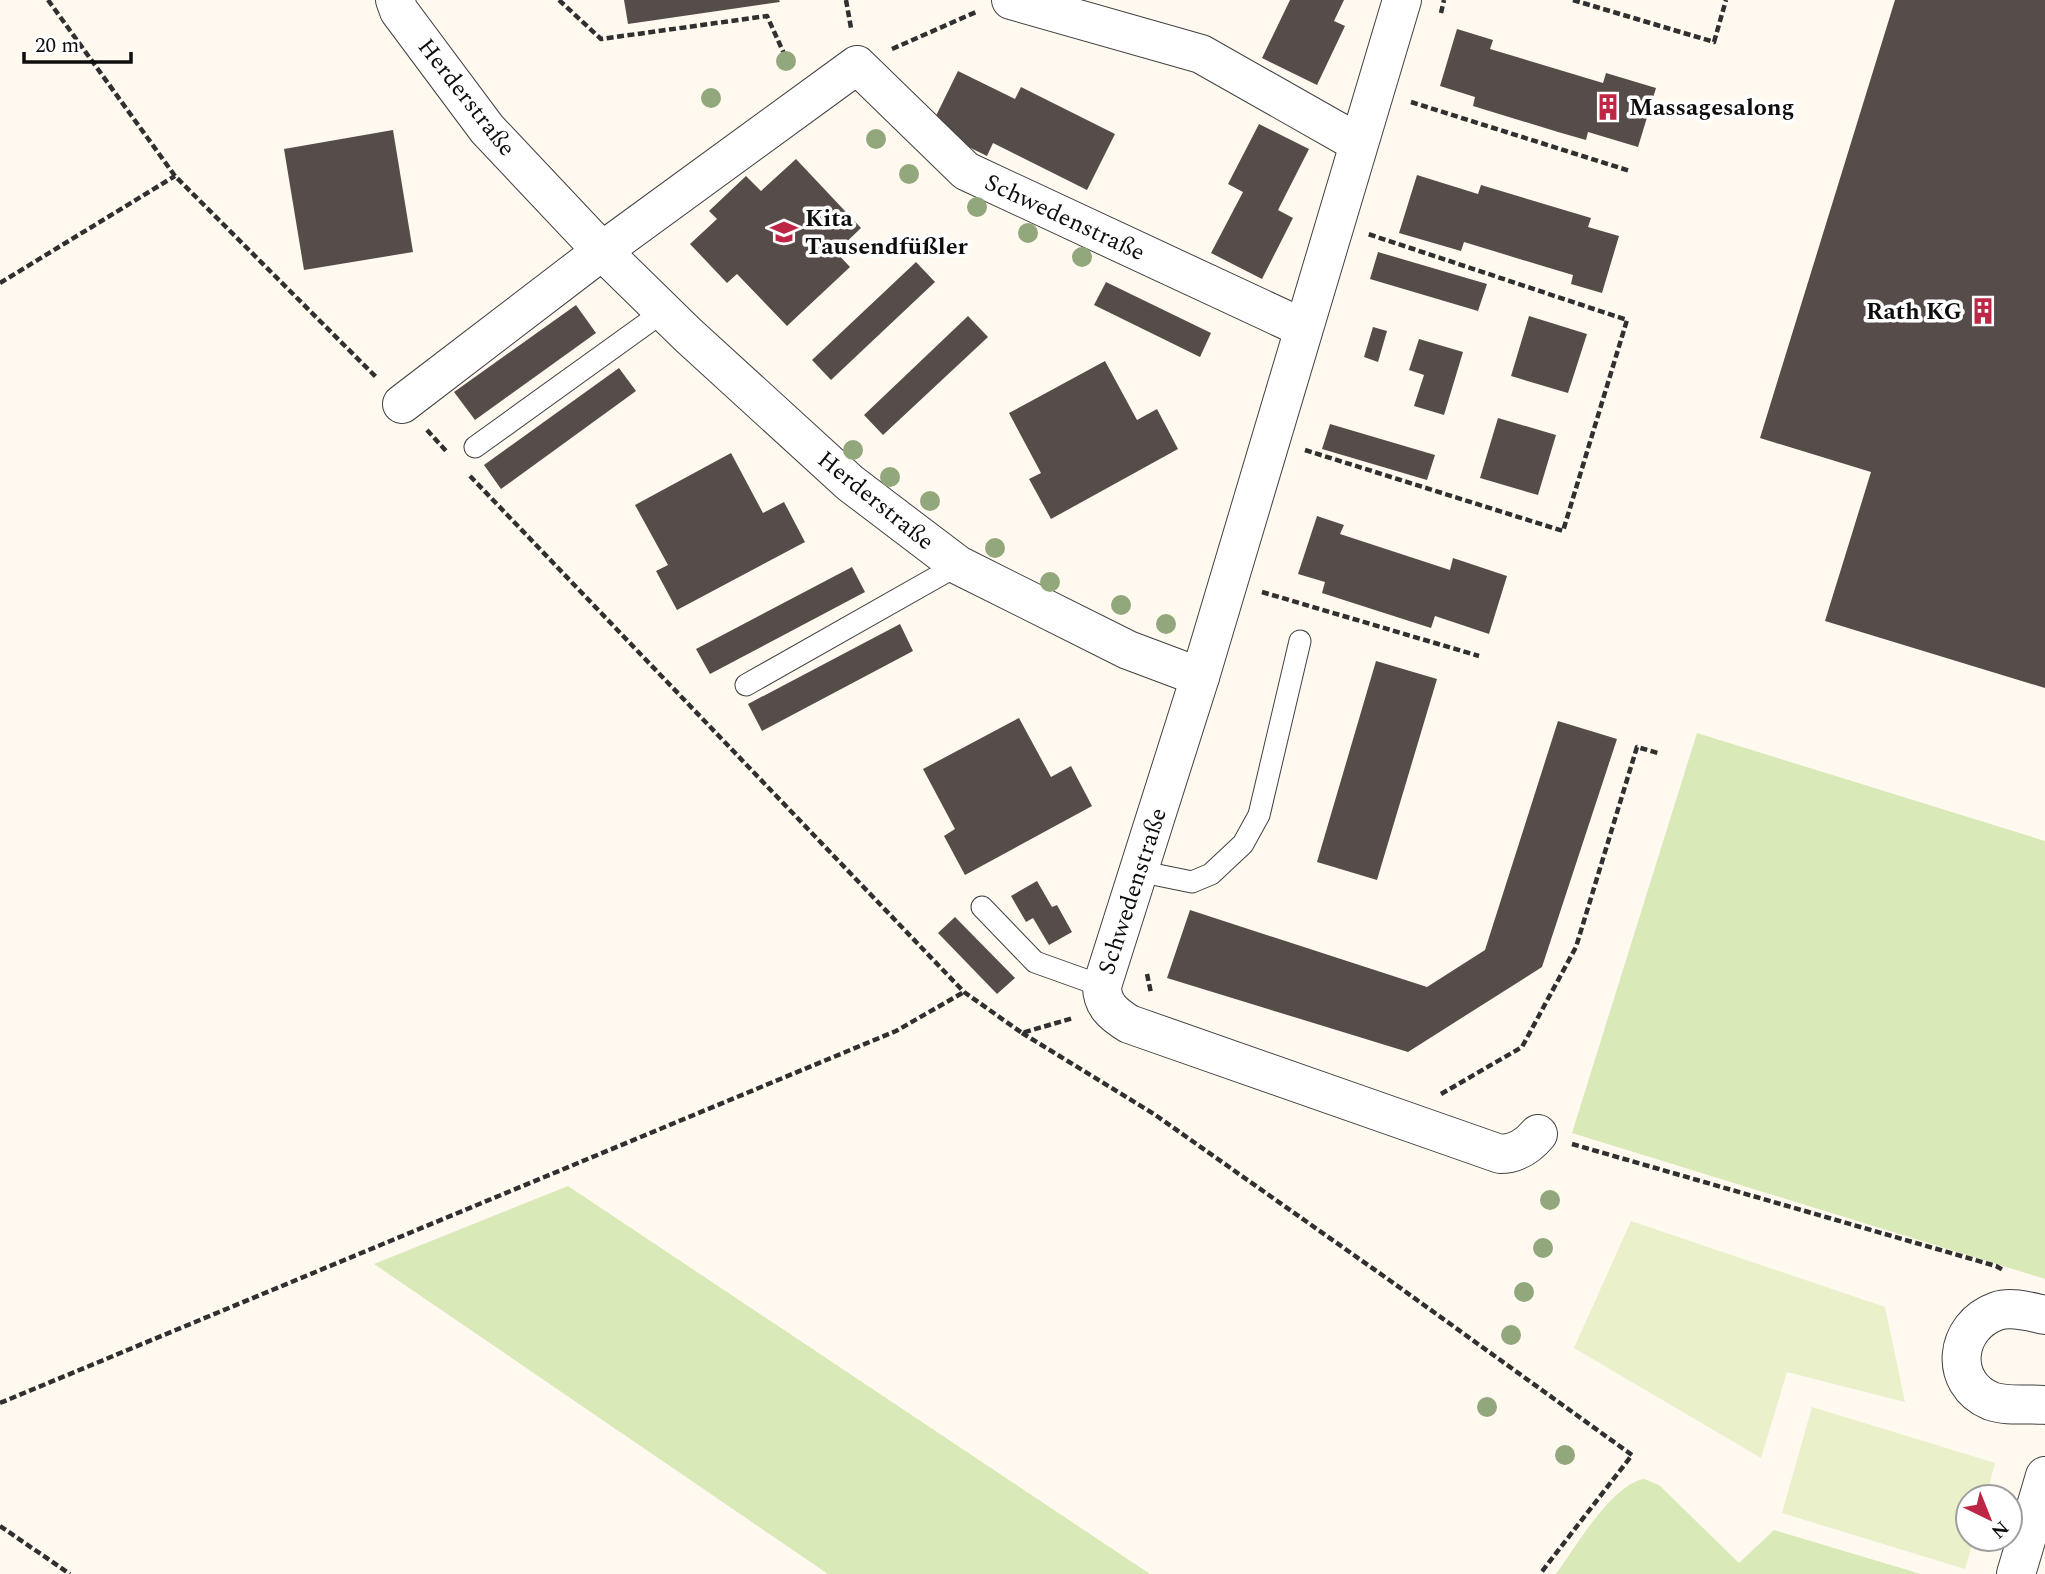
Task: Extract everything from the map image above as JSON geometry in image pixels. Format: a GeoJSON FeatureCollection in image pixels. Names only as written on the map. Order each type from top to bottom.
{"type":"FeatureCollection","features":[{"type":"Feature","properties":{"kind":"street","name":"Herderstraße"},"geometry":{"type":"LineString","coordinates":[[395,0],[399,10],[486,129],[602,251],[850,483],[958,565],[1128,650],[1200,677]]}},
{"type":"Feature","properties":{"kind":"street","name":"Schwedenstraße"},"geometry":{"type":"LineString","coordinates":[[1402,0],[1200,677],[1138,871],[1105,997],[1116,1016],[1129,1024],[1500,1154],[1510,1154],[1521,1149],[1538,1134]]}},
{"type":"Feature","properties":{"kind":"street"},"geometry":{"type":"LineString","coordinates":[[999,4],[1201,54],[1358,143]]}},
{"type":"Feature","properties":{"kind":"street"},"geometry":{"type":"LineString","coordinates":[[402,404],[602,251],[857,65]]}},
{"type":"Feature","properties":{"kind":"street","name":"Schwedenstraße"},"geometry":{"type":"LineString","coordinates":[[857,65],[966,171],[1303,328]]}},
{"type":"Feature","properties":{"kind":"street"},"geometry":{"type":"LineString","coordinates":[[2045,1315],[2025,1310],[2000,1310],[1982,1319],[1966,1334],[1961,1354],[1965,1375],[1975,1390],[1991,1401],[2045,1405]]}},
{"type":"Feature","properties":{"kind":"street"},"geometry":{"type":"LineString","coordinates":[[2015,1574],[2045,1476]]}},
{"type":"Feature","properties":{"kind":"lane"},"geometry":{"type":"LineString","coordinates":[[475,447],[664,311]]}},
{"type":"Feature","properties":{"kind":"lane"},"geometry":{"type":"LineString","coordinates":[[746,685],[958,565]]}},
{"type":"Feature","properties":{"kind":"lane"},"geometry":{"type":"LineString","coordinates":[[1138,871],[1192,882],[1211,874],[1243,844],[1259,816],[1300,641]]}},
{"type":"Feature","properties":{"kind":"lane"},"geometry":{"type":"LineString","coordinates":[[982,907],[1035,962],[1105,997]]}},
{"type":"Feature","properties":{"kind":"path"},"geometry":{"type":"LineString","coordinates":[[48,0],[175,176],[449,453]]}},
{"type":"Feature","properties":{"kind":"path"},"geometry":{"type":"LineString","coordinates":[[559,0],[601,38],[767,16],[806,102]]}},
{"type":"Feature","properties":{"kind":"path"},"geometry":{"type":"LineString","coordinates":[[1573,0],[1714,42],[1726,0]]}},
{"type":"Feature","properties":{"kind":"path"},"geometry":{"type":"LineString","coordinates":[[857,65],[999,4]]}},
{"type":"Feature","properties":{"kind":"path"},"geometry":{"type":"LineString","coordinates":[[1373,93],[1630,171]]}},
{"type":"Feature","properties":{"kind":"path"},"geometry":{"type":"LineString","coordinates":[[0,283],[175,176]]}},
{"type":"Feature","properties":{"kind":"path"},"geometry":{"type":"LineString","coordinates":[[1270,439],[1563,531],[1627,320],[1335,222]]}},
{"type":"Feature","properties":{"kind":"path"},"geometry":{"type":"LineString","coordinates":[[467,473],[964,992],[1022,1033],[1154,1114],[1632,1455],[1540,1574]]}},
{"type":"Feature","properties":{"kind":"path"},"geometry":{"type":"LineString","coordinates":[[1228,581],[1479,656]]}},
{"type":"Feature","properties":{"kind":"path"},"geometry":{"type":"LineString","coordinates":[[1430,1100],[1522,1048],[1576,947],[1637,747],[1658,753]]}},
{"type":"Feature","properties":{"kind":"path"},"geometry":{"type":"LineString","coordinates":[[1149,990],[1155,998]]}},
{"type":"Feature","properties":{"kind":"path"},"geometry":{"type":"LineString","coordinates":[[0,1403],[896,1031],[964,992]]}},
{"type":"Feature","properties":{"kind":"path"},"geometry":{"type":"LineString","coordinates":[[1022,1033],[1105,997]]}},
{"type":"Feature","properties":{"kind":"path"},"geometry":{"type":"LineString","coordinates":[[1538,1134],[1983,1262],[2006,1272]]}},
{"type":"Feature","properties":{"kind":"path"},"geometry":{"type":"LineString","coordinates":[[0,1526],[70,1574]]}},
{"type":"Feature","properties":{"kind":"green space"},"geometry":{"type":"Polygon","coordinates":[[[1697,733],[2045,841],[2045,1279],[1572,1133],[1697,733]]]}},
{"type":"Feature","properties":{"kind":"green space"},"geometry":{"type":"Polygon","coordinates":[[[568,1186],[1150,1574],[828,1574],[374,1264],[568,1186]]]}},
{"type":"Feature","properties":{"kind":"green space"},"geometry":{"type":"Polygon","coordinates":[[[1631,1221],[1885,1307],[1905,1402],[1787,1372],[1761,1458],[1574,1348],[1631,1221]]]}},
{"type":"Feature","properties":{"kind":"green space"},"geometry":{"type":"Polygon","coordinates":[[[1812,1407],[1995,1463],[1990,1483],[1954,1483],[1954,1553],[1970,1553],[1965,1569],[1782,1513],[1812,1407]]]}},
{"type":"Feature","properties":{"kind":"green space"},"geometry":{"type":"Polygon","coordinates":[[[1644,1479],[1659,1485],[1739,1563],[1774,1530],[1921,1574],[1556,1574],[1607,1505],[1619,1493],[1644,1479]]]}},
{"type":"Feature","properties":{"kind":"building"},"geometry":{"type":"Polygon","coordinates":[[[624,0],[779,0],[780,2],[628,24],[624,0]]]}},
{"type":"Feature","properties":{"kind":"building"},"geometry":{"type":"Polygon","coordinates":[[[1290,0],[1344,0],[1334,21],[1345,26],[1317,85],[1262,58],[1290,0]]]}},
{"type":"Feature","properties":{"kind":"building","name":"Rath KG"},"geometry":{"type":"Polygon","coordinates":[[[1895,0],[2045,0],[2045,688],[1825,621],[1871,472],[1760,438],[1895,0]]]}},
{"type":"Feature","properties":{"kind":"building"},"geometry":{"type":"Polygon","coordinates":[[[1457,29],[1493,40],[1490,49],[1603,83],[1606,73],[1656,88],[1638,147],[1588,132],[1586,140],[1473,106],[1475,97],[1440,86],[1457,29]]]}},
{"type":"Feature","properties":{"kind":"building"},"geometry":{"type":"Polygon","coordinates":[[[958,71],[1015,99],[1021,87],[1115,134],[1087,190],[993,143],[987,156],[930,128],[958,71]]]}},
{"type":"Feature","properties":{"kind":"building"},"geometry":{"type":"Polygon","coordinates":[[[1259,124],[1309,149],[1278,210],[1293,218],[1262,279],[1211,253],[1243,192],[1228,184],[1259,124]]]}},
{"type":"Feature","properties":{"kind":"building"},"geometry":{"type":"Polygon","coordinates":[[[393,130],[413,252],[304,270],[284,149],[393,130]]]}},
{"type":"Feature","properties":{"kind":"building"},"geometry":{"type":"Polygon","coordinates":[[[796,159],[861,228],[836,252],[850,267],[787,326],[737,274],[727,283],[690,244],[717,219],[709,211],[746,176],[761,191],[796,159]]]}},
{"type":"Feature","properties":{"kind":"building"},"geometry":{"type":"Polygon","coordinates":[[[1417,175],[1478,194],[1481,185],[1591,218],[1588,227],[1619,236],[1602,293],[1571,284],[1573,275],[1464,242],[1461,251],[1399,233],[1417,175]]]}},
{"type":"Feature","properties":{"kind":"building"},"geometry":{"type":"Polygon","coordinates":[[[1378,252],[1487,284],[1478,311],[1370,279],[1378,252]]]}},
{"type":"Feature","properties":{"kind":"building"},"geometry":{"type":"Polygon","coordinates":[[[916,262],[935,282],[831,380],[812,360],[916,262]]]}},
{"type":"Feature","properties":{"kind":"building"},"geometry":{"type":"Polygon","coordinates":[[[1106,282],[1211,333],[1200,357],[1094,305],[1106,282]]]}},
{"type":"Feature","properties":{"kind":"building"},"geometry":{"type":"Polygon","coordinates":[[[576,305],[596,333],[475,420],[454,392],[576,305]]]}},
{"type":"Feature","properties":{"kind":"building"},"geometry":{"type":"Polygon","coordinates":[[[968,316],[988,337],[883,435],[864,415],[968,316]]]}},
{"type":"Feature","properties":{"kind":"building"},"geometry":{"type":"Polygon","coordinates":[[[1529,316],[1587,334],[1568,393],[1511,376],[1529,316]]]}},
{"type":"Feature","properties":{"kind":"building"},"geometry":{"type":"Polygon","coordinates":[[[1373,327],[1387,331],[1378,362],[1364,357],[1373,327]]]}},
{"type":"Feature","properties":{"kind":"building"},"geometry":{"type":"Polygon","coordinates":[[[1419,339],[1463,352],[1444,415],[1414,406],[1424,375],[1409,370],[1419,339]]]}},
{"type":"Feature","properties":{"kind":"building"},"geometry":{"type":"Polygon","coordinates":[[[1105,361],[1137,420],[1157,409],[1178,449],[1051,519],[1029,479],[1041,473],[1009,413],[1105,361]]]}},
{"type":"Feature","properties":{"kind":"building"},"geometry":{"type":"Polygon","coordinates":[[[619,368],[636,391],[501,489],[484,465],[619,368]]]}},
{"type":"Feature","properties":{"kind":"building"},"geometry":{"type":"Polygon","coordinates":[[[1498,418],[1556,435],[1538,495],[1480,478],[1498,418]]]}},
{"type":"Feature","properties":{"kind":"building"},"geometry":{"type":"Polygon","coordinates":[[[1330,424],[1435,455],[1427,480],[1322,449],[1330,424]]]}},
{"type":"Feature","properties":{"kind":"building"},"geometry":{"type":"Polygon","coordinates":[[[731,453],[763,513],[784,502],[805,542],[677,610],[656,571],[668,565],[635,505],[731,453]]]}},
{"type":"Feature","properties":{"kind":"building"},"geometry":{"type":"Polygon","coordinates":[[[1317,516],[1344,525],[1340,534],[1450,570],[1453,558],[1507,576],[1489,634],[1435,616],[1431,628],[1322,593],[1325,582],[1298,574],[1317,516]]]}},
{"type":"Feature","properties":{"kind":"building"},"geometry":{"type":"Polygon","coordinates":[[[852,567],[865,592],[710,674],[696,649],[852,567]]]}},
{"type":"Feature","properties":{"kind":"building"},"geometry":{"type":"Polygon","coordinates":[[[900,624],[913,651],[762,731],[748,704],[900,624]]]}},
{"type":"Feature","properties":{"kind":"building"},"geometry":{"type":"Polygon","coordinates":[[[1376,661],[1437,679],[1377,880],[1317,862],[1376,661]]]}},
{"type":"Feature","properties":{"kind":"building"},"geometry":{"type":"Polygon","coordinates":[[[1019,718],[1051,777],[1071,766],[1092,806],[965,875],[944,836],[955,829],[923,769],[1019,718]]]}},
{"type":"Feature","properties":{"kind":"building"},"geometry":{"type":"Polygon","coordinates":[[[1558,721],[1617,739],[1542,967],[1408,1052],[1167,978],[1190,910],[1427,987],[1485,950],[1558,721]]]}},
{"type":"Feature","properties":{"kind":"building"},"geometry":{"type":"Polygon","coordinates":[[[1037,881],[1052,907],[1057,905],[1072,932],[1049,945],[1033,918],[1026,922],[1011,896],[1037,881]]]}},
{"type":"Feature","properties":{"kind":"building"},"geometry":{"type":"Polygon","coordinates":[[[955,917],[1015,978],[997,994],[938,933],[955,917]]]}},
{"type":"Feature","properties":{"kind":"place","name":"Massagesalong"},"geometry":{"type":"Point","coordinates":[1608,107]}},
{"type":"Feature","properties":{"kind":"place","name":"Kita Tausendfüßler"},"geometry":{"type":"Point","coordinates":[784,232]}},
{"type":"Feature","properties":{"kind":"place","name":"Rath KG"},"geometry":{"type":"Point","coordinates":[1983,311]}}]}
